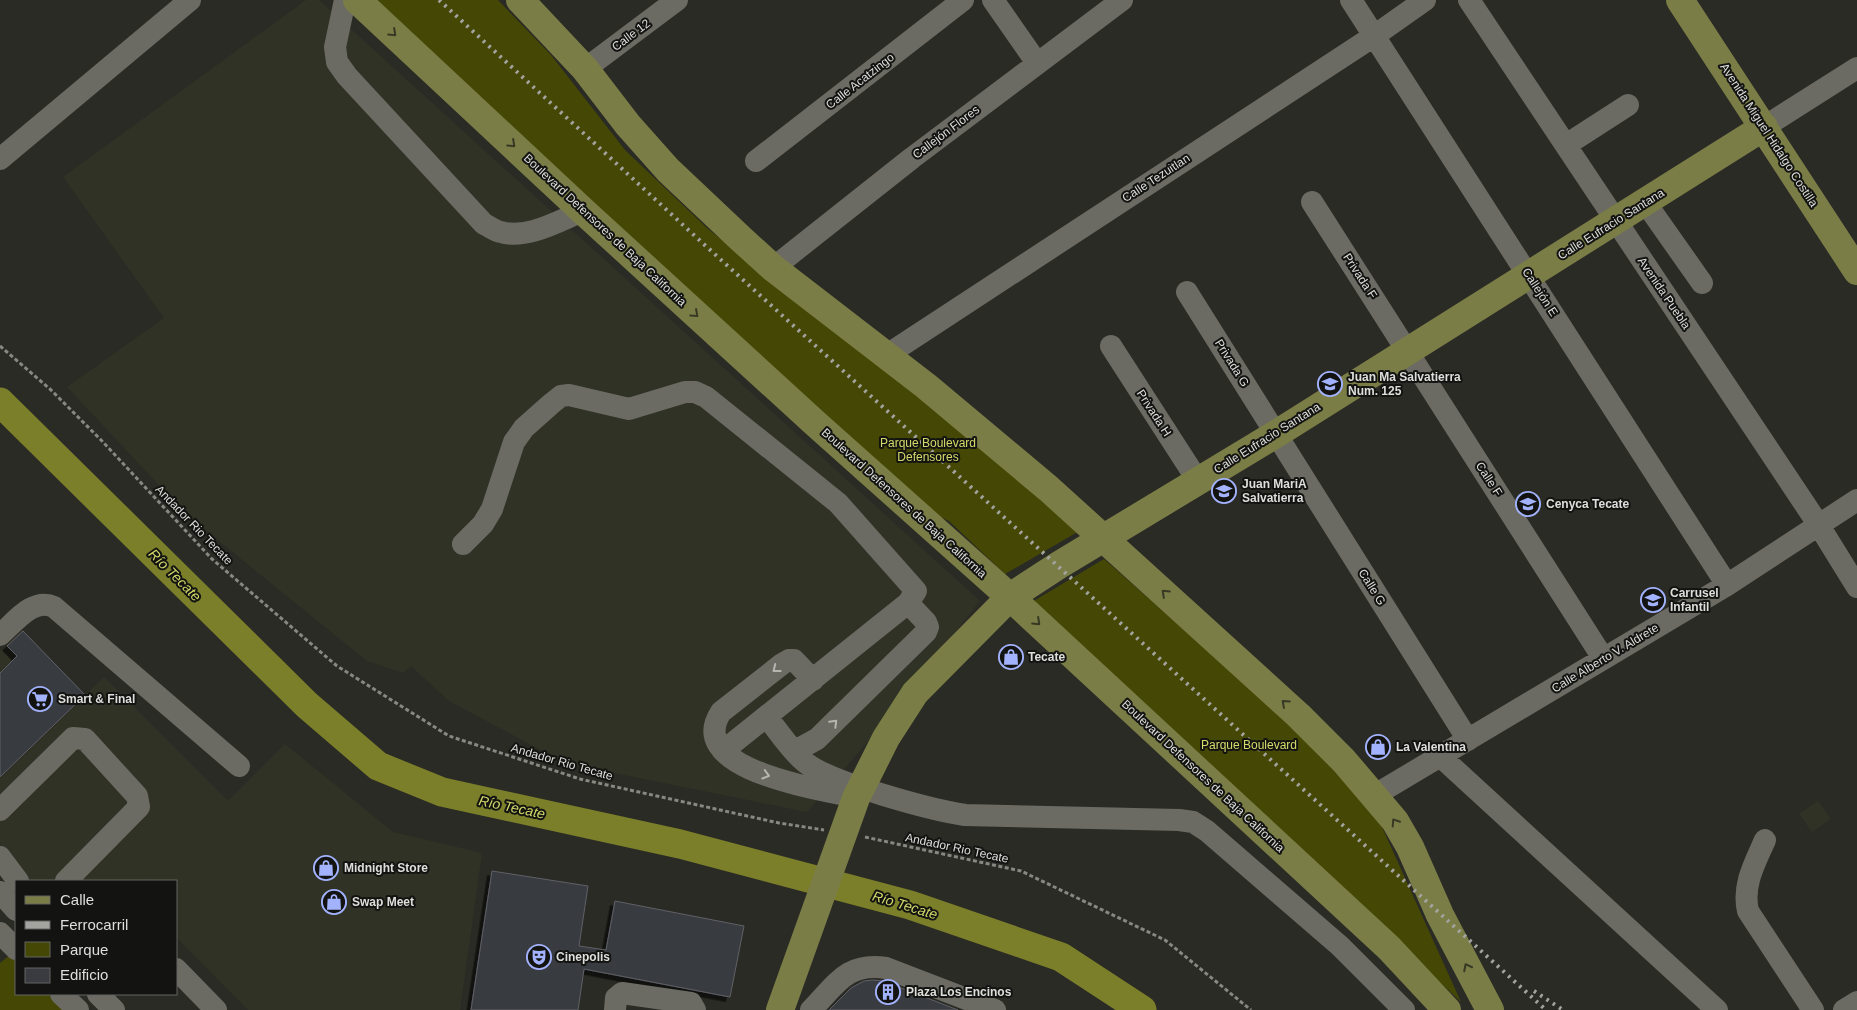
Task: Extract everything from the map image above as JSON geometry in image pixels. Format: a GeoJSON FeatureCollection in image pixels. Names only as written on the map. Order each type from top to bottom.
{"type":"FeatureCollection","features":[{"type":"Feature","properties":{"kind":"main road","name":"Boulevard Defensores de Baja California"},"geometry":{"type":"LineString","coordinates":[[357,0],[583,211],[816,424],[1010,597],[1389,948],[1446,1010]]}},
{"type":"Feature","properties":{"kind":"main road"},"geometry":{"type":"LineString","coordinates":[[520,0],[585,69],[628,125],[668,170],[772,268],[887,354],[1105,537],[1298,715],[1375,796],[1395,821],[1410,847],[1440,914],[1490,1010]]}},
{"type":"Feature","properties":{"kind":"main road","name":"Avenida Miguel Hidalgo Costilla"},"geometry":{"type":"LineString","coordinates":[[1680,0],[1857,271]]}},
{"type":"Feature","properties":{"kind":"main road","name":"Calle Eufracio Santana"},"geometry":{"type":"LineString","coordinates":[[780,1010],[841,838],[859,792],[886,738],[916,693],[1010,597],[1105,537],[1276,434],[1764,127]]}},
{"type":"Feature","properties":{"kind":"street"},"geometry":{"type":"LineString","coordinates":[[0,159],[190,0]]}},
{"type":"Feature","properties":{"kind":"street"},"geometry":{"type":"LineString","coordinates":[[345,0],[336,47],[337,62],[347,76],[484,224],[502,233],[523,232],[542,228],[583,211]]}},
{"type":"Feature","properties":{"kind":"street","name":"Calle 12"},"geometry":{"type":"LineString","coordinates":[[585,69],[677,0]]}},
{"type":"Feature","properties":{"kind":"street","name":"Calle Acatzingo"},"geometry":{"type":"LineString","coordinates":[[756,161],[963,0]]}},
{"type":"Feature","properties":{"kind":"street"},"geometry":{"type":"LineString","coordinates":[[992,0],[1037,63]]}},
{"type":"Feature","properties":{"kind":"street","name":"Callejón Flores"},"geometry":{"type":"LineString","coordinates":[[772,268],[1037,63],[1122,0]]}},
{"type":"Feature","properties":{"kind":"street","name":"Callejón E"},"geometry":{"type":"LineString","coordinates":[[1351,0],[1727,585]]}},
{"type":"Feature","properties":{"kind":"street","name":"Calle Tezuitlan"},"geometry":{"type":"LineString","coordinates":[[887,354],[1374,36],[1425,0]]}},
{"type":"Feature","properties":{"kind":"street","name":"Avenida Puebla"},"geometry":{"type":"LineString","coordinates":[[1469,0],[1818,524],[1857,587]]}},
{"type":"Feature","properties":{"kind":"street","name":"Calle Eufracio Santana"},"geometry":{"type":"LineString","coordinates":[[1764,127],[1857,68]]}},
{"type":"Feature","properties":{"kind":"street"},"geometry":{"type":"LineString","coordinates":[[1566,145],[1628,105]]}},
{"type":"Feature","properties":{"kind":"street","name":"Privada F"},"geometry":{"type":"LineString","coordinates":[[1312,202],[1407,350]]}},
{"type":"Feature","properties":{"kind":"street"},"geometry":{"type":"LineString","coordinates":[[1645,202],[1702,283]]}},
{"type":"Feature","properties":{"kind":"street","name":"Privada G"},"geometry":{"type":"LineString","coordinates":[[1188,292],[1276,434]]}},
{"type":"Feature","properties":{"kind":"street","name":"Privada H"},"geometry":{"type":"LineString","coordinates":[[1110,346],[1198,481]]}},
{"type":"Feature","properties":{"kind":"street","name":"Calle F"},"geometry":{"type":"LineString","coordinates":[[1407,350],[1603,658]]}},
{"type":"Feature","properties":{"kind":"street"},"geometry":{"type":"LineString","coordinates":[[464,544],[483,524],[492,509],[514,442],[524,428],[561,396],[569,395],[629,409],[685,392],[695,392],[706,397],[838,503],[916,591],[915,596],[908,604],[723,751]]}},
{"type":"Feature","properties":{"kind":"street","name":"Calle G"},"geometry":{"type":"LineString","coordinates":[[1276,434],[1468,740]]}},
{"type":"Feature","properties":{"kind":"street","name":"Calle Alberto V. Aldrete"},"geometry":{"type":"LineString","coordinates":[[1375,796],[1727,585],[1857,500]]}},
{"type":"Feature","properties":{"kind":"street"},"geometry":{"type":"LineString","coordinates":[[0,635],[34,606],[45,603],[54,607],[239,766]]}},
{"type":"Feature","properties":{"kind":"street"},"geometry":{"type":"LineString","coordinates":[[795,751],[817,739],[926,632],[928,627],[926,622],[908,604]]}},
{"type":"Feature","properties":{"kind":"street"},"geometry":{"type":"LineString","coordinates":[[813,680],[798,664],[789,660],[721,712],[715,721],[714,732],[723,751],[760,774],[859,792],[944,812],[965,815],[1179,820],[1193,822],[1207,831],[1340,946],[1404,1010]]}},
{"type":"Feature","properties":{"kind":"street"},"geometry":{"type":"LineString","coordinates":[[767,716],[806,763],[859,792]]}},
{"type":"Feature","properties":{"kind":"street"},"geometry":{"type":"LineString","coordinates":[[0,810],[73,738],[85,739],[137,796],[139,807],[67,880]]}},
{"type":"Feature","properties":{"kind":"street"},"geometry":{"type":"LineString","coordinates":[[1441,757],[1717,1010]]}},
{"type":"Feature","properties":{"kind":"street"},"geometry":{"type":"LineString","coordinates":[[1765,840],[1747,884],[1745,898],[1748,911],[1813,1010]]}},
{"type":"Feature","properties":{"kind":"street"},"geometry":{"type":"LineString","coordinates":[[0,856],[17,880]]}},
{"type":"Feature","properties":{"kind":"street"},"geometry":{"type":"LineString","coordinates":[[0,892],[15,909]]}},
{"type":"Feature","properties":{"kind":"street"},"geometry":{"type":"LineString","coordinates":[[811,1010],[848,973],[858,968],[871,966],[886,968],[995,1010]]}},
{"type":"Feature","properties":{"kind":"street"},"geometry":{"type":"LineString","coordinates":[[178,971],[216,1010]]}},
{"type":"Feature","properties":{"kind":"street"},"geometry":{"type":"LineString","coordinates":[[615,1010],[616,998],[622,992],[692,1003],[695,1010]]}},
{"type":"Feature","properties":{"kind":"street"},"geometry":{"type":"LineString","coordinates":[[62,995],[78,1010]]}},
{"type":"Feature","properties":{"kind":"street"},"geometry":{"type":"LineString","coordinates":[[99,995],[114,1010]]}},
{"type":"Feature","properties":{"kind":"street"},"geometry":{"type":"LineString","coordinates":[[1844,1010],[1857,1002]]}},
{"type":"Feature","properties":{"kind":"path","name":"Andador Rio Tecate"},"geometry":{"type":"LineString","coordinates":[[0,346],[51,390],[102,441],[212,559],[337,666],[450,736],[580,779],[841,838],[1021,870],[1165,940],[1251,1010]]}},
{"type":"Feature","properties":{"kind":"shaded area"},"geometry":{"type":"Polygon","coordinates":[[[306,0],[319,0],[980,601],[877,731],[807,812],[565,763],[449,701],[411,666],[403,673],[367,661],[188,516],[67,387],[164,318],[63,177],[306,0]]]}},
{"type":"Feature","properties":{"kind":"shaded area"},"geometry":{"type":"Polygon","coordinates":[[[22,630],[85,695],[104,677],[228,801],[285,744],[393,832],[482,853],[460,1010],[248,1010],[178,939],[178,880],[148,880],[153,874],[147,880],[29,880],[14,867],[0,843],[0,651],[22,630]]]}},
{"type":"Feature","properties":{"kind":"shaded area"},"geometry":{"type":"Polygon","coordinates":[[[1818,801],[1831,819],[1812,832],[1799,814],[1818,801]]]}},
{"type":"Feature","properties":{"kind":"green space","name":"Parque Boulevard Defensores"},"geometry":{"type":"Polygon","coordinates":[[[372,0],[498,0],[551,55],[625,150],[707,228],[805,307],[902,367],[1081,530],[1005,574],[949,521],[934,514],[372,0]]]}},
{"type":"Feature","properties":{"kind":"green space","name":"Parque Boulevard"},"geometry":{"type":"Polygon","coordinates":[[[1104,559],[1284,718],[1377,816],[1461,1002],[1032,602],[1104,559]]]}},
{"type":"Feature","properties":{"kind":"green space"},"geometry":{"type":"Polygon","coordinates":[[[10,955],[15,961],[15,995],[49,995],[64,1010],[0,1010],[0,963],[10,955]]]}},
{"type":"Feature","properties":{"kind":"building","name":"Smart & Final"},"geometry":{"type":"Polygon","coordinates":[[[23,631],[85,695],[0,777],[0,673],[17,656],[7,646],[23,631]]]}},
{"type":"Feature","properties":{"kind":"building"},"geometry":{"type":"Polygon","coordinates":[[[492,871],[588,886],[579,946],[606,950],[615,901],[744,926],[730,997],[584,969],[578,1010],[471,1010],[492,871]]]}},
{"type":"Feature","properties":{"kind":"building"},"geometry":{"type":"Polygon","coordinates":[[[864,981],[883,981],[958,1010],[829,1010],[851,988],[864,981]]]}},
{"type":"Feature","properties":{"kind":"waterway","name":"Río Tecate"},"geometry":{"type":"LineString","coordinates":[[0,402],[307,705],[378,766],[442,792],[680,844],[910,905],[1061,957],[1142,1010]]}},
{"type":"Feature","properties":{"kind":"railway"},"geometry":{"type":"LineString","coordinates":[[439,0],[708,248],[1546,1010]]}},
{"type":"Feature","properties":{"kind":"railway"},"geometry":{"type":"LineString","coordinates":[[1534,991],[1563,1010]]}},
{"type":"Feature","properties":{"kind":"place","name":"Juan Ma Salvatierra Num. 125"},"geometry":{"type":"Point","coordinates":[1330,384]}},
{"type":"Feature","properties":{"kind":"place","name":"Juan MariA Salvatierra"},"geometry":{"type":"Point","coordinates":[1224,491]}},
{"type":"Feature","properties":{"kind":"place","name":"Cenyca Tecate"},"geometry":{"type":"Point","coordinates":[1528,504]}},
{"type":"Feature","properties":{"kind":"place","name":"Carrusel Infantil"},"geometry":{"type":"Point","coordinates":[1653,600]}},
{"type":"Feature","properties":{"kind":"place","name":"Tecate"},"geometry":{"type":"Point","coordinates":[1011,657]}},
{"type":"Feature","properties":{"kind":"place","name":"Smart & Final"},"geometry":{"type":"Point","coordinates":[40,699]}},
{"type":"Feature","properties":{"kind":"place","name":"La Valentina"},"geometry":{"type":"Point","coordinates":[1378,747]}},
{"type":"Feature","properties":{"kind":"place","name":"Midnight Store"},"geometry":{"type":"Point","coordinates":[326,868]}},
{"type":"Feature","properties":{"kind":"place","name":"Swap Meet"},"geometry":{"type":"Point","coordinates":[334,902]}},
{"type":"Feature","properties":{"kind":"place","name":"Cinepolis"},"geometry":{"type":"Point","coordinates":[539,957]}},
{"type":"Feature","properties":{"kind":"place","name":"Plaza Los Encinos"},"geometry":{"type":"Point","coordinates":[888,992]}}]}
